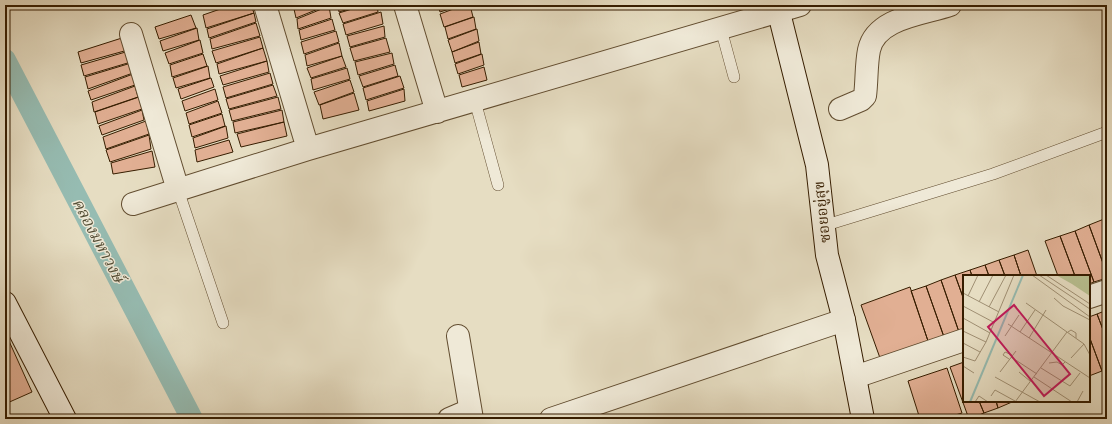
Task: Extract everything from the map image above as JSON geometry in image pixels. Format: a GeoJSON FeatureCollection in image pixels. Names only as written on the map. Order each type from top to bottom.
{"type":"FeatureCollection","features":[{"type":"Feature","properties":{"kind":"street"},"geometry":{"type":"LineString","coordinates":[[265,5],[308,149]]}},
{"type":"Feature","properties":{"kind":"street"},"geometry":{"type":"LineString","coordinates":[[405,5],[438,112]]}},
{"type":"Feature","properties":{"kind":"street"},"geometry":{"type":"LineString","coordinates":[[133,204],[308,149],[721,29],[778,8],[800,5]]}},
{"type":"Feature","properties":{"kind":"street"},"geometry":{"type":"LineString","coordinates":[[840,110],[861,100],[864,96],[869,50],[876,36],[883,29],[891,23],[950,5]]}},
{"type":"Feature","properties":{"kind":"street","name":"ซอยอยู่สุข"},"geometry":{"type":"LineString","coordinates":[[778,8],[817,165],[827,255],[844,320],[864,419]]}},
{"type":"Feature","properties":{"kind":"street"},"geometry":{"type":"LineString","coordinates":[[131,34],[178,190]]}},
{"type":"Feature","properties":{"kind":"street"},"geometry":{"type":"LineString","coordinates":[[1090,297],[1107,291]]}},
{"type":"Feature","properties":{"kind":"street"},"geometry":{"type":"LineString","coordinates":[[5,303],[10,327],[65,419]]}},
{"type":"Feature","properties":{"kind":"street"},"geometry":{"type":"LineString","coordinates":[[551,419],[844,320]]}},
{"type":"Feature","properties":{"kind":"street"},"geometry":{"type":"LineString","coordinates":[[449,419],[471,414],[458,336]]}},
{"type":"Feature","properties":{"kind":"street"},"geometry":{"type":"LineString","coordinates":[[855,377],[963,340]]}},
{"type":"Feature","properties":{"kind":"lane"},"geometry":{"type":"LineString","coordinates":[[721,29],[734,77]]}},
{"type":"Feature","properties":{"kind":"lane"},"geometry":{"type":"LineString","coordinates":[[476,101],[498,185]]}},
{"type":"Feature","properties":{"kind":"lane"},"geometry":{"type":"LineString","coordinates":[[823,226],[993,174],[1107,132]]}},
{"type":"Feature","properties":{"kind":"lane"},"geometry":{"type":"LineString","coordinates":[[178,190],[223,323]]}},
{"type":"Feature","properties":{"kind":"building"},"geometry":{"type":"Polygon","coordinates":[[[232,5],[251,5],[254,13],[206,28],[203,15],[232,5]]]}},
{"type":"Feature","properties":{"kind":"building"},"geometry":{"type":"Polygon","coordinates":[[[304,5],[328,5],[296,18],[294,9],[304,5]]]}},
{"type":"Feature","properties":{"kind":"building"},"geometry":{"type":"Polygon","coordinates":[[[338,5],[363,5],[339,12],[338,5]]]}},
{"type":"Feature","properties":{"kind":"building"},"geometry":{"type":"Polygon","coordinates":[[[365,5],[377,5],[378,12],[343,23],[339,13],[365,5]]]}},
{"type":"Feature","properties":{"kind":"building"},"geometry":{"type":"Polygon","coordinates":[[[438,5],[462,5],[440,12],[438,5]]]}},
{"type":"Feature","properties":{"kind":"building"},"geometry":{"type":"Polygon","coordinates":[[[464,5],[470,5],[473,17],[444,27],[440,14],[464,5]]]}},
{"type":"Feature","properties":{"kind":"building"},"geometry":{"type":"Polygon","coordinates":[[[329,6],[331,18],[298,29],[297,19],[329,6]]]}},
{"type":"Feature","properties":{"kind":"building"},"geometry":{"type":"Polygon","coordinates":[[[381,12],[383,24],[346,35],[343,24],[381,12]]]}},
{"type":"Feature","properties":{"kind":"building"},"geometry":{"type":"Polygon","coordinates":[[[254,13],[256,22],[209,38],[207,29],[254,13]]]}},
{"type":"Feature","properties":{"kind":"building"},"geometry":{"type":"Polygon","coordinates":[[[191,15],[196,28],[159,39],[155,27],[191,15]]]}},
{"type":"Feature","properties":{"kind":"building"},"geometry":{"type":"Polygon","coordinates":[[[474,17],[476,29],[448,39],[445,27],[474,17]]]}},
{"type":"Feature","properties":{"kind":"building"},"geometry":{"type":"Polygon","coordinates":[[[332,19],[335,30],[301,40],[299,30],[332,19]]]}},
{"type":"Feature","properties":{"kind":"building"},"geometry":{"type":"Polygon","coordinates":[[[256,23],[260,36],[212,49],[210,39],[256,23]]]}},
{"type":"Feature","properties":{"kind":"building"},"geometry":{"type":"Polygon","coordinates":[[[384,26],[385,37],[350,47],[347,36],[384,26]]]}},
{"type":"Feature","properties":{"kind":"building"},"geometry":{"type":"Polygon","coordinates":[[[197,28],[199,40],[163,51],[160,41],[197,28]]]}},
{"type":"Feature","properties":{"kind":"building"},"geometry":{"type":"Polygon","coordinates":[[[477,29],[479,41],[452,52],[448,40],[477,29]]]}},
{"type":"Feature","properties":{"kind":"building"},"geometry":{"type":"Polygon","coordinates":[[[336,31],[339,42],[304,54],[301,42],[336,31]]]}},
{"type":"Feature","properties":{"kind":"building"},"geometry":{"type":"Polygon","coordinates":[[[125,37],[128,50],[81,63],[78,52],[125,37]]]}},
{"type":"Feature","properties":{"kind":"building"},"geometry":{"type":"Polygon","coordinates":[[[260,37],[263,48],[216,63],[212,51],[260,37]]]}},
{"type":"Feature","properties":{"kind":"building"},"geometry":{"type":"Polygon","coordinates":[[[386,38],[390,52],[354,61],[350,48],[386,38]]]}},
{"type":"Feature","properties":{"kind":"building"},"geometry":{"type":"Polygon","coordinates":[[[200,40],[203,53],[169,64],[165,53],[200,40]]]}},
{"type":"Feature","properties":{"kind":"building"},"geometry":{"type":"Polygon","coordinates":[[[479,42],[481,54],[455,63],[452,52],[479,42]]]}},
{"type":"Feature","properties":{"kind":"building"},"geometry":{"type":"Polygon","coordinates":[[[339,43],[342,56],[307,66],[305,55],[339,43]]]}},
{"type":"Feature","properties":{"kind":"building"},"geometry":{"type":"Polygon","coordinates":[[[263,48],[267,61],[219,74],[217,64],[263,48]]]}},
{"type":"Feature","properties":{"kind":"building"},"geometry":{"type":"Polygon","coordinates":[[[129,51],[131,62],[84,76],[81,65],[129,51]]]}},
{"type":"Feature","properties":{"kind":"building"},"geometry":{"type":"Polygon","coordinates":[[[392,53],[394,64],[358,75],[355,62],[392,53]]]}},
{"type":"Feature","properties":{"kind":"building"},"geometry":{"type":"Polygon","coordinates":[[[203,54],[207,66],[172,77],[170,65],[203,54]]]}},
{"type":"Feature","properties":{"kind":"building"},"geometry":{"type":"Polygon","coordinates":[[[482,54],[484,65],[458,74],[455,64],[482,54]]]}},
{"type":"Feature","properties":{"kind":"building"},"geometry":{"type":"Polygon","coordinates":[[[342,56],[346,67],[311,78],[307,68],[342,56]]]}},
{"type":"Feature","properties":{"kind":"building"},"geometry":{"type":"Polygon","coordinates":[[[267,61],[269,72],[223,85],[220,76],[267,61]]]}},
{"type":"Feature","properties":{"kind":"building"},"geometry":{"type":"Polygon","coordinates":[[[131,63],[133,73],[88,89],[85,77],[131,63]]]}},
{"type":"Feature","properties":{"kind":"building"},"geometry":{"type":"Polygon","coordinates":[[[395,65],[398,76],[363,87],[359,76],[395,65]]]}},
{"type":"Feature","properties":{"kind":"building"},"geometry":{"type":"Polygon","coordinates":[[[208,66],[210,78],[176,88],[173,78],[208,66]]]}},
{"type":"Feature","properties":{"kind":"building"},"geometry":{"type":"Polygon","coordinates":[[[484,67],[487,80],[462,87],[459,75],[484,67]]]}},
{"type":"Feature","properties":{"kind":"building"},"geometry":{"type":"Polygon","coordinates":[[[347,68],[350,79],[313,90],[311,79],[347,68]]]}},
{"type":"Feature","properties":{"kind":"building"},"geometry":{"type":"Polygon","coordinates":[[[270,73],[273,84],[226,98],[223,87],[270,73]]]}},
{"type":"Feature","properties":{"kind":"building"},"geometry":{"type":"Polygon","coordinates":[[[133,74],[135,85],[91,100],[88,91],[133,74]]]}},
{"type":"Feature","properties":{"kind":"building"},"geometry":{"type":"Polygon","coordinates":[[[400,76],[404,88],[366,100],[363,88],[400,76]]]}},
{"type":"Feature","properties":{"kind":"building"},"geometry":{"type":"Polygon","coordinates":[[[211,78],[214,87],[181,99],[178,89],[211,78]]]}},
{"type":"Feature","properties":{"kind":"building"},"geometry":{"type":"Polygon","coordinates":[[[350,80],[354,92],[319,105],[314,92],[350,80]]]}},
{"type":"Feature","properties":{"kind":"building"},"geometry":{"type":"Polygon","coordinates":[[[273,85],[277,96],[229,109],[226,99],[273,85]]]}},
{"type":"Feature","properties":{"kind":"building"},"geometry":{"type":"Polygon","coordinates":[[[135,86],[138,97],[94,112],[92,102],[135,86]]]}},
{"type":"Feature","properties":{"kind":"building"},"geometry":{"type":"Polygon","coordinates":[[[215,89],[218,100],[185,111],[182,101],[215,89]]]}},
{"type":"Feature","properties":{"kind":"building"},"geometry":{"type":"Polygon","coordinates":[[[404,89],[405,101],[369,111],[367,101],[404,89]]]}},
{"type":"Feature","properties":{"kind":"building"},"geometry":{"type":"Polygon","coordinates":[[[354,93],[359,110],[323,119],[320,105],[354,93]]]}},
{"type":"Feature","properties":{"kind":"building"},"geometry":{"type":"Polygon","coordinates":[[[139,97],[142,109],[98,124],[95,112],[139,97]]]}},
{"type":"Feature","properties":{"kind":"building"},"geometry":{"type":"Polygon","coordinates":[[[278,97],[281,109],[232,121],[229,110],[278,97]]]}},
{"type":"Feature","properties":{"kind":"building"},"geometry":{"type":"Polygon","coordinates":[[[218,101],[222,113],[189,124],[186,113],[218,101]]]}},
{"type":"Feature","properties":{"kind":"building"},"geometry":{"type":"Polygon","coordinates":[[[142,110],[144,120],[102,135],[99,126],[142,110]]]}},
{"type":"Feature","properties":{"kind":"building"},"geometry":{"type":"Polygon","coordinates":[[[282,110],[284,122],[235,133],[233,122],[282,110]]]}},
{"type":"Feature","properties":{"kind":"building"},"geometry":{"type":"Polygon","coordinates":[[[222,114],[225,126],[192,137],[189,125],[222,114]]]}},
{"type":"Feature","properties":{"kind":"building"},"geometry":{"type":"Polygon","coordinates":[[[146,121],[149,134],[106,149],[103,137],[146,121]]]}},
{"type":"Feature","properties":{"kind":"building"},"geometry":{"type":"Polygon","coordinates":[[[284,122],[287,136],[241,147],[237,134],[284,122]]]}},
{"type":"Feature","properties":{"kind":"building"},"geometry":{"type":"Polygon","coordinates":[[[226,126],[228,138],[195,148],[193,138],[226,126]]]}},
{"type":"Feature","properties":{"kind":"building"},"geometry":{"type":"Polygon","coordinates":[[[149,135],[151,149],[110,162],[106,150],[149,135]]]}},
{"type":"Feature","properties":{"kind":"building"},"geometry":{"type":"Polygon","coordinates":[[[229,140],[233,152],[197,162],[195,150],[229,140]]]}},
{"type":"Feature","properties":{"kind":"building"},"geometry":{"type":"Polygon","coordinates":[[[152,151],[155,167],[113,174],[111,163],[152,151]]]}},
{"type":"Feature","properties":{"kind":"building"},"geometry":{"type":"Polygon","coordinates":[[[1104,219],[1107,229],[1107,274],[1089,225],[1104,219]]]}},
{"type":"Feature","properties":{"kind":"building"},"geometry":{"type":"Polygon","coordinates":[[[1089,225],[1107,274],[1107,278],[1094,282],[1075,231],[1089,225]]]}},
{"type":"Feature","properties":{"kind":"building"},"geometry":{"type":"Polygon","coordinates":[[[1075,231],[1094,282],[1090,284],[1090,275],[1075,275],[1060,236],[1075,231]]]}},
{"type":"Feature","properties":{"kind":"building"},"geometry":{"type":"Polygon","coordinates":[[[1060,236],[1075,275],[1058,275],[1045,241],[1060,236]]]}},
{"type":"Feature","properties":{"kind":"building"},"geometry":{"type":"Polygon","coordinates":[[[1028,250],[1037,275],[1021,275],[1014,255],[1028,250]]]}},
{"type":"Feature","properties":{"kind":"building"},"geometry":{"type":"Polygon","coordinates":[[[1014,255],[1021,275],[1005,275],[999,260],[1014,255]]]}},
{"type":"Feature","properties":{"kind":"building"},"geometry":{"type":"Polygon","coordinates":[[[999,260],[1005,275],[989,275],[985,265],[999,260]]]}},
{"type":"Feature","properties":{"kind":"building"},"geometry":{"type":"Polygon","coordinates":[[[985,265],[989,275],[972,275],[970,270],[985,265]]]}},
{"type":"Feature","properties":{"kind":"building"},"geometry":{"type":"Polygon","coordinates":[[[970,270],[972,275],[963,275],[963,297],[955,275],[970,270]]]}},
{"type":"Feature","properties":{"kind":"building"},"geometry":{"type":"Polygon","coordinates":[[[955,275],[963,297],[963,330],[959,332],[941,280],[955,275]]]}},
{"type":"Feature","properties":{"kind":"building"},"geometry":{"type":"Polygon","coordinates":[[[941,280],[959,332],[944,337],[926,286],[941,280]]]}},
{"type":"Feature","properties":{"kind":"building"},"geometry":{"type":"Polygon","coordinates":[[[926,286],[944,337],[928,341],[911,291],[926,286]]]}},
{"type":"Feature","properties":{"kind":"building"},"geometry":{"type":"Polygon","coordinates":[[[910,287],[928,341],[880,358],[861,305],[910,287]]]}},
{"type":"Feature","properties":{"kind":"building"},"geometry":{"type":"Polygon","coordinates":[[[1107,310],[1107,340],[1097,314],[1107,310]]]}},
{"type":"Feature","properties":{"kind":"building"},"geometry":{"type":"Polygon","coordinates":[[[1097,314],[1107,340],[1107,369],[1102,371],[1090,339],[1090,317],[1097,314]]]}},
{"type":"Feature","properties":{"kind":"building"},"geometry":{"type":"Polygon","coordinates":[[[1090,339],[1102,371],[1090,376],[1090,339]]]}},
{"type":"Feature","properties":{"kind":"building"},"geometry":{"type":"Polygon","coordinates":[[[9,341],[32,392],[5,404],[5,342],[9,341]]]}},
{"type":"Feature","properties":{"kind":"building"},"geometry":{"type":"Polygon","coordinates":[[[963,362],[963,402],[979,402],[984,413],[969,419],[950,367],[963,362]]]}},
{"type":"Feature","properties":{"kind":"building"},"geometry":{"type":"Polygon","coordinates":[[[947,368],[962,413],[942,419],[920,419],[908,381],[947,368]]]}},
{"type":"Feature","properties":{"kind":"building"},"geometry":{"type":"Polygon","coordinates":[[[979,402],[996,402],[998,408],[984,413],[979,402]]]}},
{"type":"Feature","properties":{"kind":"building"},"geometry":{"type":"Polygon","coordinates":[[[996,402],[1012,402],[998,408],[996,402]]]}},
{"type":"Feature","properties":{"kind":"waterway","name":"คลองมหาวงษ์"},"geometry":{"type":"LineString","coordinates":[[5,60],[192,419]]}}]}
